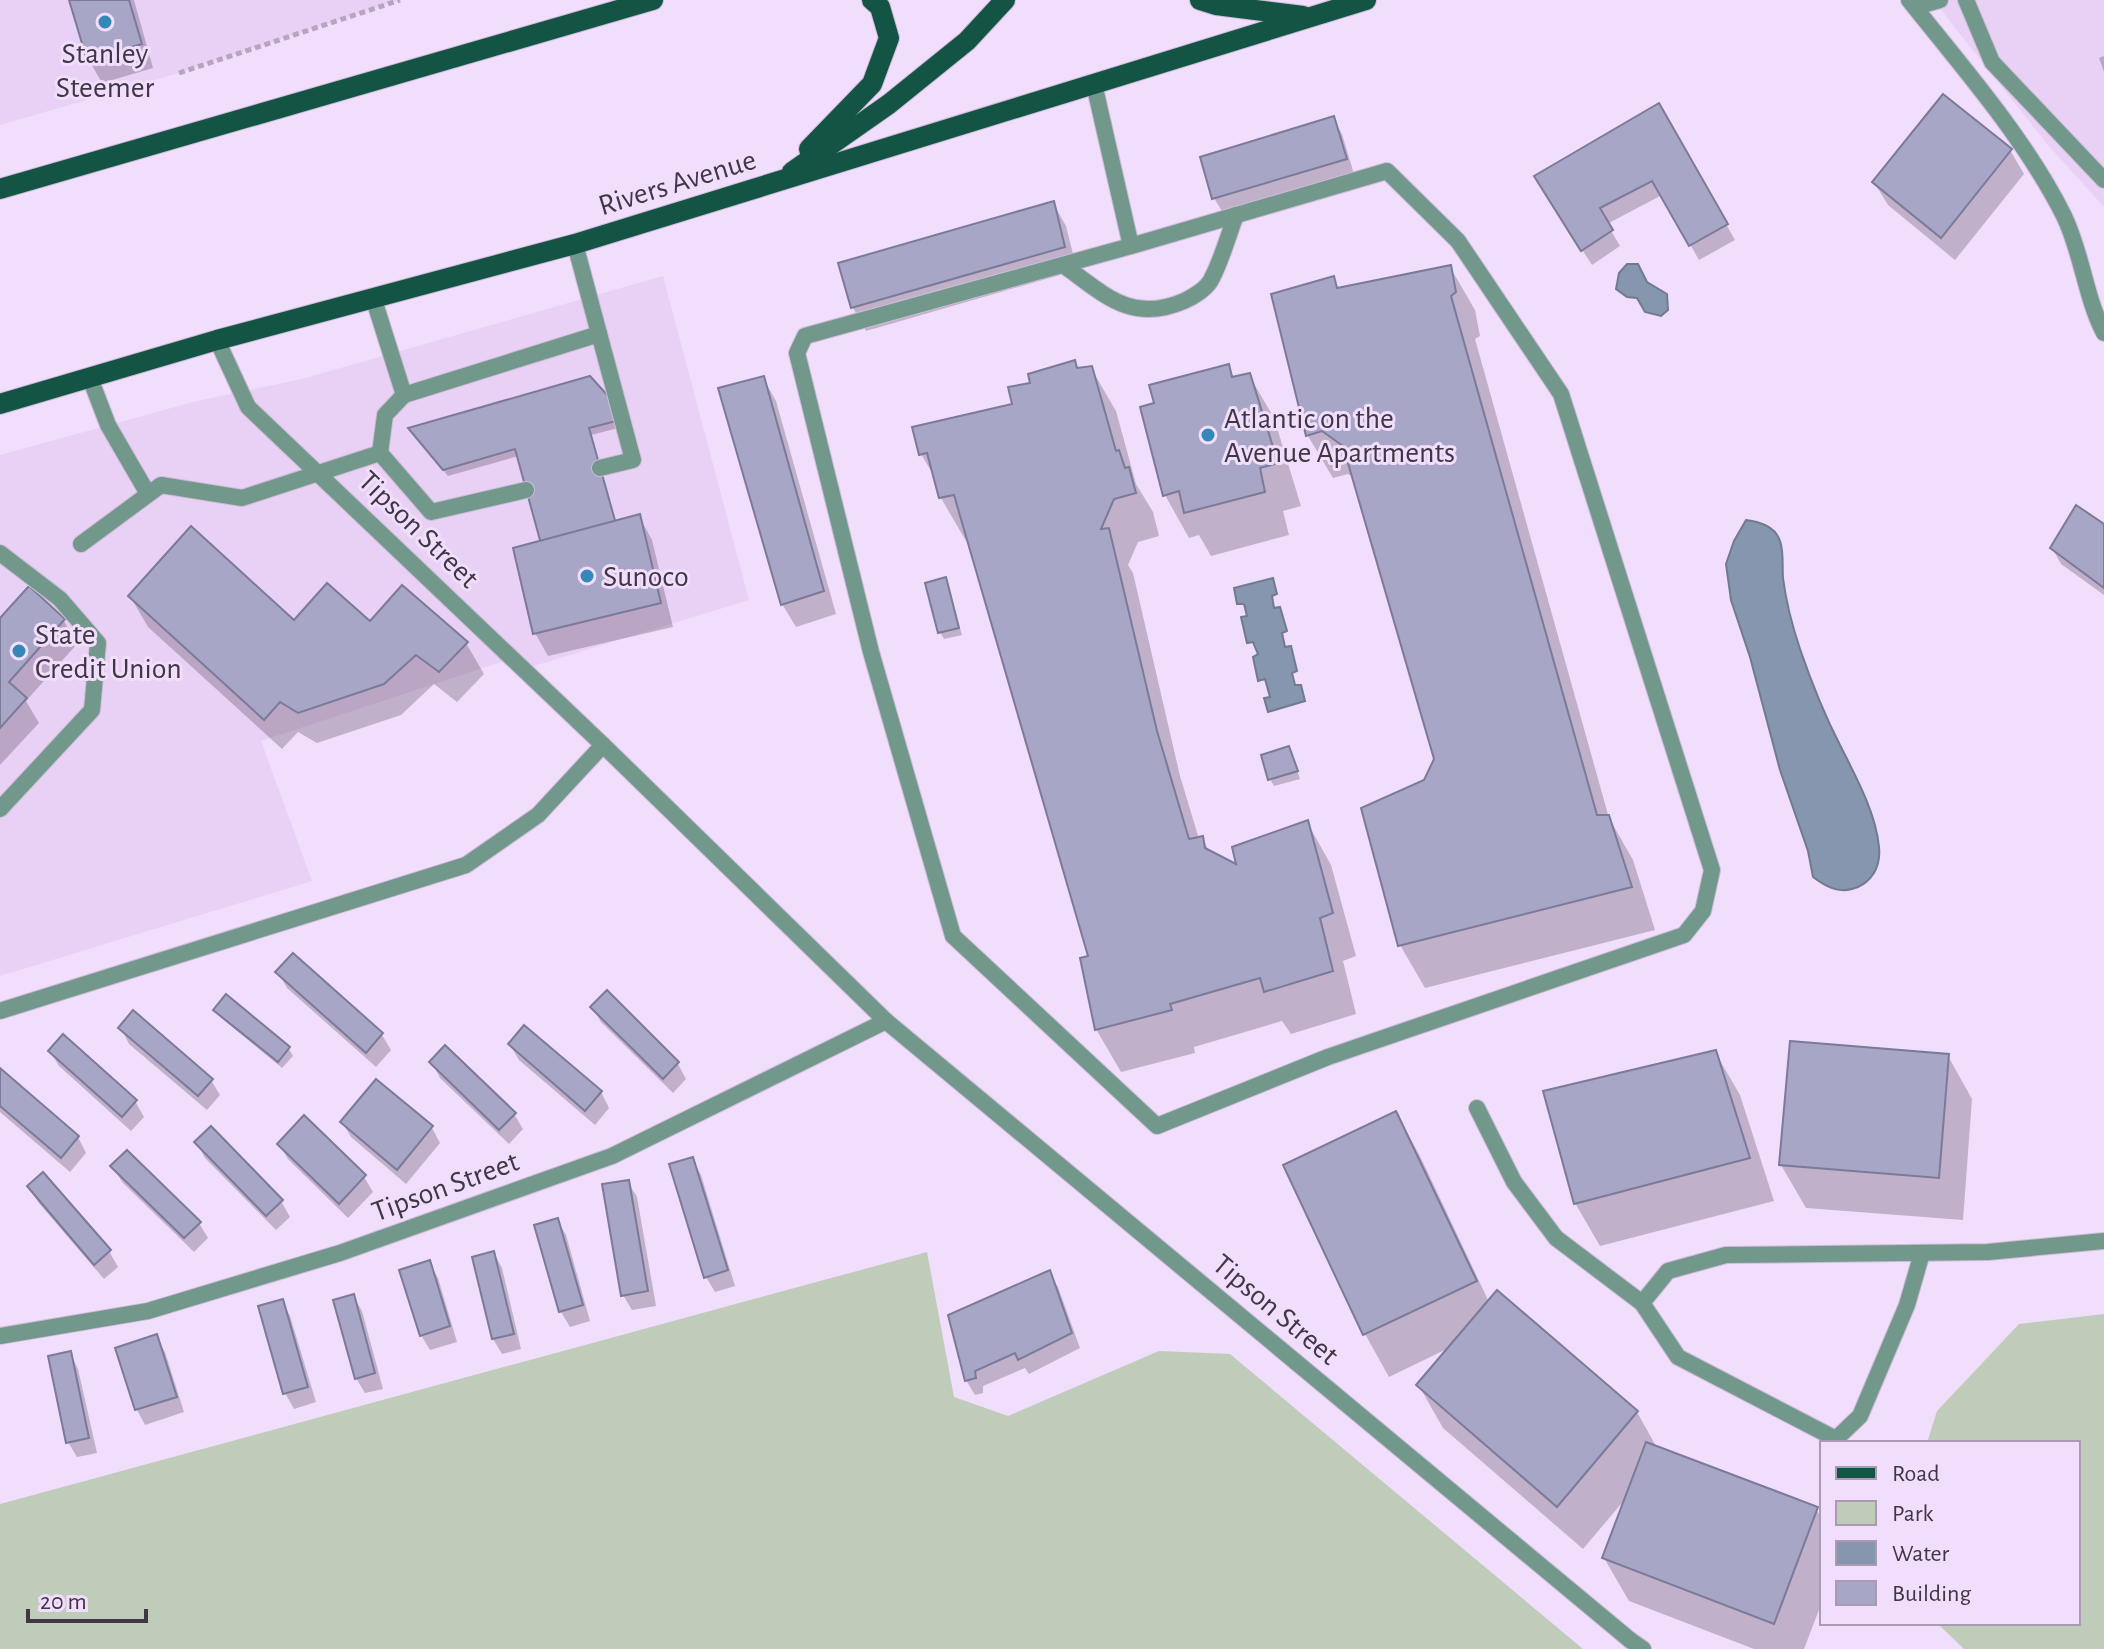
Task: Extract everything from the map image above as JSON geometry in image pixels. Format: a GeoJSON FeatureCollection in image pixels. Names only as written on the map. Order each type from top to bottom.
{"type":"FeatureCollection","features":[{"type":"Feature","properties":{"kind":"main road"},"geometry":{"type":"LineString","coordinates":[[0,189],[653,0]]}},
{"type":"Feature","properties":{"kind":"main road"},"geometry":{"type":"LineString","coordinates":[[776,184],[872,84],[889,38],[880,7],[872,0]]}},
{"type":"Feature","properties":{"kind":"main road"},"geometry":{"type":"LineString","coordinates":[[776,184],[934,68],[967,41],[1005,0]]}},
{"type":"Feature","properties":{"kind":"main road"},"geometry":{"type":"LineString","coordinates":[[1200,0],[1216,5],[1310,17]]}},
{"type":"Feature","properties":{"kind":"main road"},"geometry":{"type":"LineString","coordinates":[[1276,0],[1310,17]]}},
{"type":"Feature","properties":{"kind":"main road","name":"Rivers Avenue"},"geometry":{"type":"LineString","coordinates":[[0,404],[217,340],[575,244],[1366,0]]}},
{"type":"Feature","properties":{"kind":"street"},"geometry":{"type":"LineString","coordinates":[[1912,4],[1940,0]]}},
{"type":"Feature","properties":{"kind":"street"},"geometry":{"type":"LineString","coordinates":[[1966,0],[1992,62],[2104,180]]}},
{"type":"Feature","properties":{"kind":"street"},"geometry":{"type":"LineString","coordinates":[[1912,4],[2007,123],[2064,217],[2095,315],[2104,333]]}},
{"type":"Feature","properties":{"kind":"street"},"geometry":{"type":"LineString","coordinates":[[1094,84],[1131,246]]}},
{"type":"Feature","properties":{"kind":"street"},"geometry":{"type":"LineString","coordinates":[[1387,171],[1458,241],[1561,394],[1712,870],[1703,911],[1684,935],[1328,1057],[1157,1126],[953,936],[871,652],[797,353],[805,336],[1236,215],[1387,171]]}},
{"type":"Feature","properties":{"kind":"street"},"geometry":{"type":"LineString","coordinates":[[1063,265],[1114,301],[1135,310],[1163,310],[1189,298],[1211,282],[1236,215]]}},
{"type":"Feature","properties":{"kind":"street"},"geometry":{"type":"LineString","coordinates":[[575,244],[633,460],[600,468]]}},
{"type":"Feature","properties":{"kind":"street"},"geometry":{"type":"LineString","coordinates":[[373,297],[404,395]]}},
{"type":"Feature","properties":{"kind":"street"},"geometry":{"type":"LineString","coordinates":[[526,490],[431,512],[380,453],[385,415],[404,395],[599,334]]}},
{"type":"Feature","properties":{"kind":"street","name":"Tipson Street"},"geometry":{"type":"LineString","coordinates":[[217,340],[248,407],[320,472],[886,1021],[1636,1644]]}},
{"type":"Feature","properties":{"kind":"street"},"geometry":{"type":"LineString","coordinates":[[90,378],[108,425],[148,494]]}},
{"type":"Feature","properties":{"kind":"street"},"geometry":{"type":"LineString","coordinates":[[81,544],[161,485],[242,498],[380,453]]}},
{"type":"Feature","properties":{"kind":"street"},"geometry":{"type":"LineString","coordinates":[[0,553],[60,599],[98,643],[92,710],[0,809]]}},
{"type":"Feature","properties":{"kind":"street"},"geometry":{"type":"LineString","coordinates":[[0,1011],[466,865],[538,815],[603,745]]}},
{"type":"Feature","properties":{"kind":"street","name":"Tipson Street"},"geometry":{"type":"LineString","coordinates":[[0,1336],[148,1311],[354,1248],[612,1156],[886,1021]]}},
{"type":"Feature","properties":{"kind":"street"},"geometry":{"type":"LineString","coordinates":[[1477,1108],[1514,1182],[1556,1238],[1642,1303],[1678,1357],[1836,1439],[1860,1416],[1907,1305],[1922,1253]]}},
{"type":"Feature","properties":{"kind":"street"},"geometry":{"type":"LineString","coordinates":[[1642,1303],[1668,1271],[1726,1255],[1988,1252],[2104,1241]]}},
{"type":"Feature","properties":{"kind":"path"},"geometry":{"type":"LineString","coordinates":[[179,73],[400,0]]}},
{"type":"Feature","properties":{"kind":"shaded area"},"geometry":{"type":"Polygon","coordinates":[[[0,0],[400,0],[179,73],[0,125],[0,0]]]}},
{"type":"Feature","properties":{"kind":"shaded area"},"geometry":{"type":"Polygon","coordinates":[[[1933,0],[2104,0],[2104,207],[2048,145],[1933,0]]]}},
{"type":"Feature","properties":{"kind":"shaded area"},"geometry":{"type":"Polygon","coordinates":[[[663,276],[749,600],[524,669],[513,658],[261,741],[312,881],[0,976],[0,455],[197,401],[302,379],[663,276]]]}},
{"type":"Feature","properties":{"kind":"green space"},"geometry":{"type":"Polygon","coordinates":[[[927,1252],[954,1397],[1008,1416],[1159,1351],[1230,1354],[1583,1649],[0,1649],[0,1504],[927,1252]]]}},
{"type":"Feature","properties":{"kind":"green space"},"geometry":{"type":"Polygon","coordinates":[[[2104,1314],[2104,1649],[1964,1649],[1939,1625],[2080,1625],[2080,1441],[1928,1441],[1937,1411],[2019,1324],[2104,1314]]]}},
{"type":"Feature","properties":{"kind":"water"},"geometry":{"type":"Polygon","coordinates":[[[1627,264],[1638,264],[1647,282],[1667,294],[1668,310],[1661,316],[1645,312],[1637,298],[1627,297],[1616,289],[1619,273],[1627,264]]]}},
{"type":"Feature","properties":{"kind":"water"},"geometry":{"type":"Polygon","coordinates":[[[1746,520],[1771,528],[1778,536],[1786,596],[1800,649],[1823,709],[1874,821],[1879,847],[1877,867],[1870,879],[1859,887],[1831,888],[1813,877],[1808,851],[1780,770],[1750,657],[1731,600],[1726,564],[1746,520]]]}},
{"type":"Feature","properties":{"kind":"water"},"geometry":{"type":"Polygon","coordinates":[[[1273,578],[1277,594],[1272,596],[1274,608],[1280,607],[1287,631],[1282,633],[1285,647],[1291,646],[1297,671],[1292,673],[1295,685],[1301,685],[1305,701],[1268,712],[1264,698],[1270,697],[1265,679],[1258,681],[1253,657],[1258,654],[1253,642],[1247,643],[1241,617],[1247,616],[1244,604],[1237,604],[1234,588],[1273,578]]]}},
{"type":"Feature","properties":{"kind":"building","name":"Stanley Steemer"},"geometry":{"type":"Polygon","coordinates":[[[69,0],[129,0],[142,44],[87,60],[69,0]]]}},
{"type":"Feature","properties":{"kind":"building"},"geometry":{"type":"Polygon","coordinates":[[[1943,94],[2012,149],[1941,238],[1872,182],[1943,94]]]}},
{"type":"Feature","properties":{"kind":"building"},"geometry":{"type":"Polygon","coordinates":[[[1659,103],[1728,224],[1689,246],[1652,181],[1600,208],[1613,230],[1581,251],[1534,176],[1659,103]]]}},
{"type":"Feature","properties":{"kind":"building"},"geometry":{"type":"Polygon","coordinates":[[[1334,116],[1347,159],[1212,199],[1200,157],[1334,116]]]}},
{"type":"Feature","properties":{"kind":"building"},"geometry":{"type":"Polygon","coordinates":[[[1054,201],[1065,247],[851,308],[838,263],[1054,201]]]}},
{"type":"Feature","properties":{"kind":"building"},"geometry":{"type":"Polygon","coordinates":[[[1451,265],[1456,292],[1451,296],[1597,815],[1609,815],[1632,887],[1398,946],[1361,808],[1424,780],[1434,759],[1343,446],[1322,431],[1306,436],[1271,294],[1334,276],[1337,288],[1451,265]]]}},
{"type":"Feature","properties":{"kind":"building"},"geometry":{"type":"Polygon","coordinates":[[[1075,360],[1077,368],[1092,366],[1116,451],[1119,450],[1125,468],[1129,467],[1136,493],[1114,499],[1101,529],[1109,528],[1157,731],[1189,839],[1203,836],[1205,848],[1236,864],[1232,847],[1308,820],[1333,913],[1320,918],[1333,971],[1264,992],[1260,978],[1170,1004],[1172,1010],[1095,1030],[1080,958],[1088,956],[954,495],[939,498],[927,453],[919,455],[912,427],[1012,404],[1008,387],[1030,383],[1028,374],[1075,360]]]}},
{"type":"Feature","properties":{"kind":"building","name":"Atlantic on the Avenue Apartments"},"geometry":{"type":"Polygon","coordinates":[[[1229,364],[1232,377],[1250,373],[1278,463],[1260,468],[1265,492],[1184,513],[1179,491],[1163,496],[1140,407],[1154,403],[1149,385],[1229,364]]]}},
{"type":"Feature","properties":{"kind":"building"},"geometry":{"type":"Polygon","coordinates":[[[590,376],[628,418],[589,428],[618,531],[543,551],[515,449],[443,470],[408,428],[590,376]]]}},
{"type":"Feature","properties":{"kind":"building"},"geometry":{"type":"Polygon","coordinates":[[[764,376],[824,591],[781,605],[718,388],[764,376]]]}},
{"type":"Feature","properties":{"kind":"building"},"geometry":{"type":"Polygon","coordinates":[[[2076,505],[2104,524],[2104,588],[2050,548],[2076,505]]]}},
{"type":"Feature","properties":{"kind":"building","name":"Sunoco"},"geometry":{"type":"Polygon","coordinates":[[[640,514],[661,603],[533,634],[513,548],[640,514]]]}},
{"type":"Feature","properties":{"kind":"building"},"geometry":{"type":"Polygon","coordinates":[[[191,526],[294,620],[327,583],[370,621],[402,585],[468,642],[439,672],[416,655],[384,684],[298,713],[280,702],[264,720],[128,596],[191,526]]]}},
{"type":"Feature","properties":{"kind":"building"},"geometry":{"type":"Polygon","coordinates":[[[946,577],[959,628],[938,633],[925,583],[946,577]]]}},
{"type":"Feature","properties":{"kind":"building","name":"State Credit Union"},"geometry":{"type":"Polygon","coordinates":[[[29,586],[65,619],[9,682],[27,698],[0,728],[0,618],[29,586]]]}},
{"type":"Feature","properties":{"kind":"building"},"geometry":{"type":"Polygon","coordinates":[[[1289,746],[1298,771],[1268,780],[1261,755],[1289,746]]]}},
{"type":"Feature","properties":{"kind":"building"},"geometry":{"type":"Polygon","coordinates":[[[293,953],[383,1033],[366,1053],[275,972],[293,953]]]}},
{"type":"Feature","properties":{"kind":"building"},"geometry":{"type":"Polygon","coordinates":[[[607,990],[679,1062],[663,1079],[590,1007],[607,990]]]}},
{"type":"Feature","properties":{"kind":"building"},"geometry":{"type":"Polygon","coordinates":[[[226,994],[290,1047],[278,1062],[213,1010],[226,994]]]}},
{"type":"Feature","properties":{"kind":"building"},"geometry":{"type":"Polygon","coordinates":[[[133,1010],[213,1079],[198,1096],[118,1028],[133,1010]]]}},
{"type":"Feature","properties":{"kind":"building"},"geometry":{"type":"Polygon","coordinates":[[[524,1025],[602,1091],[585,1111],[508,1044],[524,1025]]]}},
{"type":"Feature","properties":{"kind":"building"},"geometry":{"type":"Polygon","coordinates":[[[63,1034],[137,1100],[122,1117],[48,1051],[63,1034]]]}},
{"type":"Feature","properties":{"kind":"building"},"geometry":{"type":"Polygon","coordinates":[[[1790,1041],[1949,1054],[1939,1178],[1779,1165],[1790,1041]]]}},
{"type":"Feature","properties":{"kind":"building"},"geometry":{"type":"Polygon","coordinates":[[[445,1045],[516,1113],[499,1130],[429,1062],[445,1045]]]}},
{"type":"Feature","properties":{"kind":"building"},"geometry":{"type":"Polygon","coordinates":[[[1716,1050],[1750,1158],[1574,1204],[1543,1091],[1716,1050]]]}},
{"type":"Feature","properties":{"kind":"building"},"geometry":{"type":"Polygon","coordinates":[[[0,1068],[79,1136],[61,1158],[0,1106],[0,1068]]]}},
{"type":"Feature","properties":{"kind":"building"},"geometry":{"type":"Polygon","coordinates":[[[376,1079],[433,1126],[397,1170],[340,1122],[376,1079]]]}},
{"type":"Feature","properties":{"kind":"building"},"geometry":{"type":"Polygon","coordinates":[[[1396,1111],[1477,1281],[1363,1335],[1283,1165],[1396,1111]]]}},
{"type":"Feature","properties":{"kind":"building"},"geometry":{"type":"Polygon","coordinates":[[[304,1115],[366,1175],[339,1204],[277,1144],[304,1115]]]}},
{"type":"Feature","properties":{"kind":"building"},"geometry":{"type":"Polygon","coordinates":[[[211,1126],[283,1200],[266,1216],[194,1142],[211,1126]]]}},
{"type":"Feature","properties":{"kind":"building"},"geometry":{"type":"Polygon","coordinates":[[[127,1150],[201,1222],[184,1238],[110,1166],[127,1150]]]}},
{"type":"Feature","properties":{"kind":"building"},"geometry":{"type":"Polygon","coordinates":[[[693,1157],[728,1270],[704,1278],[669,1164],[693,1157]]]}},
{"type":"Feature","properties":{"kind":"building"},"geometry":{"type":"Polygon","coordinates":[[[43,1172],[111,1250],[94,1265],[27,1186],[43,1172]]]}},
{"type":"Feature","properties":{"kind":"building"},"geometry":{"type":"Polygon","coordinates":[[[629,1180],[648,1291],[621,1296],[602,1184],[629,1180]]]}},
{"type":"Feature","properties":{"kind":"building"},"geometry":{"type":"Polygon","coordinates":[[[558,1218],[583,1305],[559,1312],[534,1225],[558,1218]]]}},
{"type":"Feature","properties":{"kind":"building"},"geometry":{"type":"Polygon","coordinates":[[[494,1251],[514,1334],[492,1339],[472,1257],[494,1251]]]}},
{"type":"Feature","properties":{"kind":"building"},"geometry":{"type":"Polygon","coordinates":[[[430,1260],[450,1326],[420,1336],[399,1270],[430,1260]]]}},
{"type":"Feature","properties":{"kind":"building"},"geometry":{"type":"Polygon","coordinates":[[[1050,1270],[1072,1333],[1018,1360],[1015,1353],[975,1371],[976,1378],[965,1381],[948,1315],[1050,1270]]]}},
{"type":"Feature","properties":{"kind":"building"},"geometry":{"type":"Polygon","coordinates":[[[1497,1290],[1638,1411],[1557,1507],[1416,1385],[1497,1290]]]}},
{"type":"Feature","properties":{"kind":"building"},"geometry":{"type":"Polygon","coordinates":[[[354,1294],[375,1373],[355,1379],[333,1300],[354,1294]]]}},
{"type":"Feature","properties":{"kind":"building"},"geometry":{"type":"Polygon","coordinates":[[[283,1299],[308,1387],[283,1394],[258,1306],[283,1299]]]}},
{"type":"Feature","properties":{"kind":"building"},"geometry":{"type":"Polygon","coordinates":[[[157,1334],[177,1397],[135,1410],[115,1348],[157,1334]]]}},
{"type":"Feature","properties":{"kind":"building"},"geometry":{"type":"Polygon","coordinates":[[[71,1351],[89,1438],[66,1443],[48,1356],[71,1351]]]}},
{"type":"Feature","properties":{"kind":"building"},"geometry":{"type":"Polygon","coordinates":[[[1646,1442],[1818,1507],[1774,1624],[1602,1558],[1646,1442]]]}},
{"type":"Feature","properties":{"kind":"place","name":"Stanley Steemer"},"geometry":{"type":"Point","coordinates":[105,22]}},
{"type":"Feature","properties":{"kind":"place","name":"Atlantic on the Avenue Apartments"},"geometry":{"type":"Point","coordinates":[1208,435]}},
{"type":"Feature","properties":{"kind":"place","name":"Sunoco"},"geometry":{"type":"Point","coordinates":[587,576]}},
{"type":"Feature","properties":{"kind":"place","name":"State Credit Union"},"geometry":{"type":"Point","coordinates":[19,651]}}]}
